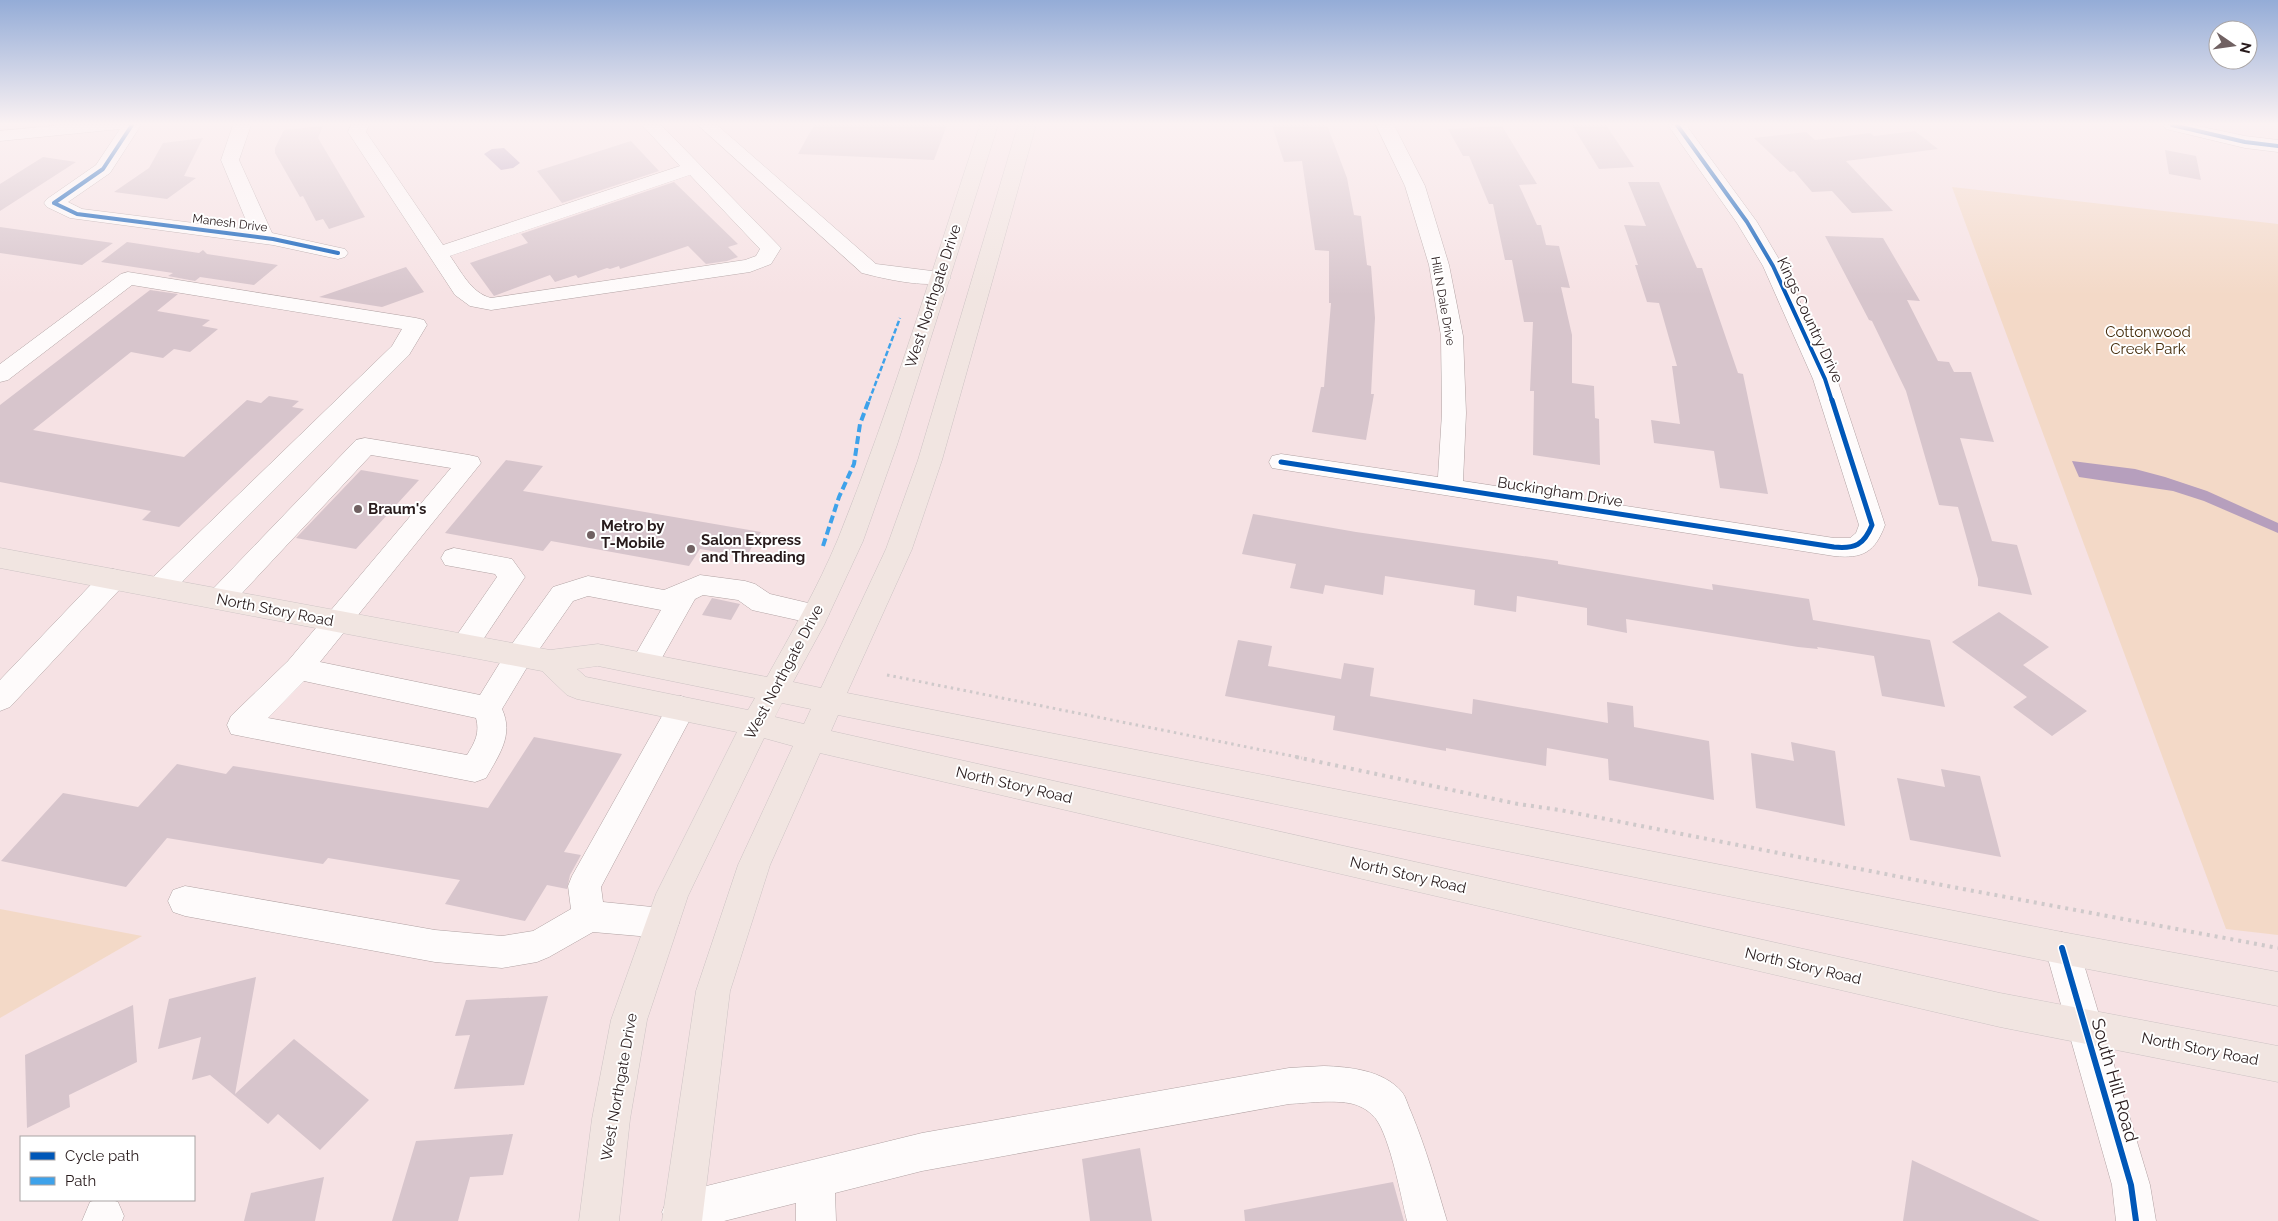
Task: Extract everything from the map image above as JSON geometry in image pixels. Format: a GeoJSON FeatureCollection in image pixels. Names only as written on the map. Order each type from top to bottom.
{"type":"FeatureCollection","features":[{"type":"Feature","properties":{"kind":"main road","name":"West Northgate Drive"},"geometry":{"type":"LineString","coordinates":[[682,1217],[713,991],[754,865],[899,549],[930,460],[978,182]]}},
{"type":"Feature","properties":{"kind":"main road","name":"West Northgate Drive"},"geometry":{"type":"LineString","coordinates":[[599,1221],[611,1119],[629,1020],[672,894],[756,724],[816,614],[850,541],[885,445],[960,279],[1011,182]]}},
{"type":"Feature","properties":{"kind":"main road","name":"North Story Road"},"geometry":{"type":"LineString","coordinates":[[0,558],[519,656],[550,661],[598,655],[2062,948],[2278,989]]}},
{"type":"Feature","properties":{"kind":"main road","name":"North Story Road"},"geometry":{"type":"LineString","coordinates":[[550,661],[577,687],[756,724],[813,740],[1981,1006],[2278,1064]]}},
{"type":"Feature","properties":{"kind":"street","name":"Manesh Drive"},"geometry":{"type":"LineString","coordinates":[[84,182],[54,203],[77,214],[264,238],[338,253]]}},
{"type":"Feature","properties":{"kind":"street"},"geometry":{"type":"LineString","coordinates":[[240,182],[264,238]]}},
{"type":"Feature","properties":{"kind":"street"},"geometry":{"type":"LineString","coordinates":[[390,182],[463,290],[478,301],[492,304],[750,266],[764,260],[771,248],[707,182]]}},
{"type":"Feature","properties":{"kind":"street"},"geometry":{"type":"LineString","coordinates":[[438,253],[651,182]]}},
{"type":"Feature","properties":{"kind":"street"},"geometry":{"type":"LineString","coordinates":[[771,182],[869,270],[960,279]]}},
{"type":"Feature","properties":{"kind":"street","name":"Hill N Dale Drive"},"geometry":{"type":"LineString","coordinates":[[1413,182],[1439,264],[1452,336],[1454,413],[1450,487]]}},
{"type":"Feature","properties":{"kind":"street","name":"Kings Country Drive"},"geometry":{"type":"LineString","coordinates":[[1720,182],[1773,266],[1825,379],[1872,525],[1867,540],[1854,548],[1834,547]]}},
{"type":"Feature","properties":{"kind":"street"},"geometry":{"type":"LineString","coordinates":[[0,375],[128,278],[416,325],[401,350],[160,588]]}},
{"type":"Feature","properties":{"kind":"street"},"geometry":{"type":"LineString","coordinates":[[220,599],[365,446],[469,463],[298,669],[242,725],[475,769],[494,736],[493,718],[487,708],[298,669]]}},
{"type":"Feature","properties":{"kind":"street","name":"Buckingham Drive"},"geometry":{"type":"LineString","coordinates":[[1281,462],[1834,547]]}},
{"type":"Feature","properties":{"kind":"street"},"geometry":{"type":"LineString","coordinates":[[454,558],[503,566],[512,577],[464,645]]}},
{"type":"Feature","properties":{"kind":"street"},"geometry":{"type":"LineString","coordinates":[[0,699],[113,579]]}},
{"type":"Feature","properties":{"kind":"street"},"geometry":{"type":"LineString","coordinates":[[487,708],[519,656],[563,594],[588,586],[666,601],[700,584],[745,591],[762,603],[816,614]]}},
{"type":"Feature","properties":{"kind":"street"},"geometry":{"type":"LineString","coordinates":[[644,664],[686,591]]}},
{"type":"Feature","properties":{"kind":"street"},"geometry":{"type":"LineString","coordinates":[[589,916],[584,886],[682,708]]}},
{"type":"Feature","properties":{"kind":"street"},"geometry":{"type":"LineString","coordinates":[[185,901],[435,946],[502,952],[537,946],[589,916],[662,923]]}},
{"type":"Feature","properties":{"kind":"street","name":"South Hill Road"},"geometry":{"type":"LineString","coordinates":[[2062,948],[2087,1028],[2131,1185],[2136,1221]]}},
{"type":"Feature","properties":{"kind":"street"},"geometry":{"type":"LineString","coordinates":[[682,1217],[816,1178],[922,1152],[1289,1086],[1324,1084],[1354,1086],[1372,1092],[1388,1106],[1406,1145],[1427,1221]]}},
{"type":"Feature","properties":{"kind":"street"},"geometry":{"type":"LineString","coordinates":[[816,1178],[816,1221]]}},
{"type":"Feature","properties":{"kind":"path"},"geometry":{"type":"LineString","coordinates":[[887,675],[1214,740],[1518,804],[1560,810],[1936,884],[2278,948]]}},
{"type":"Feature","properties":{"kind":"green space","name":"Cottonwood Creek Park"},"geometry":{"type":"Polygon","coordinates":[[[1952,187],[2278,224],[2278,935],[2226,929],[1952,187]]]}},
{"type":"Feature","properties":{"kind":"green space"},"geometry":{"type":"Polygon","coordinates":[[[0,909],[142,936],[0,1018],[0,909]]]}},
{"type":"Feature","properties":{"kind":"shaded area"},"geometry":{"type":"Polygon","coordinates":[[[2072,461],[2135,469],[2207,491],[2278,523],[2278,533],[2204,501],[2173,491],[2079,477],[2072,461]]]}},
{"type":"Feature","properties":{"kind":"building"},"geometry":{"type":"Polygon","coordinates":[[[3,182],[45,182],[0,211],[0,184],[3,182]]]}},
{"type":"Feature","properties":{"kind":"building"},"geometry":{"type":"Polygon","coordinates":[[[129,182],[191,182],[167,199],[114,192],[129,182]]]}},
{"type":"Feature","properties":{"kind":"building"},"geometry":{"type":"Polygon","coordinates":[[[291,182],[344,182],[365,217],[329,229],[323,219],[316,221],[303,196],[300,197],[291,182]]]}},
{"type":"Feature","properties":{"kind":"building"},"geometry":{"type":"Polygon","coordinates":[[[546,182],[626,182],[562,203],[546,182]]]}},
{"type":"Feature","properties":{"kind":"building"},"geometry":{"type":"Polygon","coordinates":[[[674,182],[738,244],[728,247],[738,257],[727,261],[706,264],[688,246],[620,269],[619,266],[607,268],[578,278],[576,275],[555,282],[550,275],[494,296],[470,263],[528,243],[521,234],[674,182]]]}},
{"type":"Feature","properties":{"kind":"building"},"geometry":{"type":"Polygon","coordinates":[[[1305,182],[1348,182],[1354,215],[1361,216],[1367,265],[1371,266],[1375,318],[1371,394],[1374,394],[1366,440],[1312,432],[1321,387],[1324,387],[1331,303],[1329,303],[1329,251],[1315,250],[1305,182]]]}},
{"type":"Feature","properties":{"kind":"building"},"geometry":{"type":"Polygon","coordinates":[[[1480,182],[1536,182],[1537,184],[1519,185],[1537,225],[1541,225],[1546,245],[1559,246],[1570,288],[1561,287],[1572,335],[1572,383],[1594,386],[1595,418],[1599,419],[1600,465],[1533,455],[1534,391],[1530,391],[1533,322],[1524,322],[1512,260],[1505,260],[1493,204],[1489,204],[1480,182]]]}},
{"type":"Feature","properties":{"kind":"building"},"geometry":{"type":"Polygon","coordinates":[[[1628,182],[1659,182],[1697,268],[1702,268],[1738,373],[1743,374],[1768,494],[1720,488],[1714,451],[1654,443],[1651,420],[1680,424],[1672,366],[1677,366],[1659,303],[1647,302],[1635,265],[1638,265],[1624,225],[1646,226],[1628,182]]]}},
{"type":"Feature","properties":{"kind":"building"},"geometry":{"type":"Polygon","coordinates":[[[1803,182],[1866,182],[1893,211],[1852,213],[1832,191],[1812,192],[1803,182]]]}},
{"type":"Feature","properties":{"kind":"building"},"geometry":{"type":"Polygon","coordinates":[[[0,227],[113,243],[82,265],[0,253],[0,227]]]}},
{"type":"Feature","properties":{"kind":"building"},"geometry":{"type":"Polygon","coordinates":[[[1825,236],[1883,238],[1920,301],[1907,300],[1938,361],[1949,362],[1954,372],[1971,372],[1994,442],[1960,438],[1992,541],[2017,545],[2032,595],[1978,586],[1978,579],[1958,507],[1939,505],[1906,391],[1872,321],[1869,320],[1825,236]]]}},
{"type":"Feature","properties":{"kind":"building"},"geometry":{"type":"Polygon","coordinates":[[[127,242],[199,253],[203,250],[207,254],[278,265],[254,285],[200,277],[195,281],[168,276],[173,273],[101,262],[127,242]]]}},
{"type":"Feature","properties":{"kind":"building"},"geometry":{"type":"Polygon","coordinates":[[[406,267],[424,292],[382,307],[319,297],[406,267]]]}},
{"type":"Feature","properties":{"kind":"building"},"geometry":{"type":"Polygon","coordinates":[[[150,290],[178,294],[157,311],[210,320],[202,326],[218,329],[190,352],[174,349],[163,358],[131,352],[33,430],[184,457],[247,400],[261,403],[269,396],[299,401],[292,407],[304,409],[179,527],[142,520],[151,511],[0,482],[0,405],[150,290]]]}},
{"type":"Feature","properties":{"kind":"building"},"geometry":{"type":"Polygon","coordinates":[[[506,460],[543,466],[523,491],[761,532],[746,557],[700,549],[689,566],[551,541],[543,551],[445,533],[506,460]]]}},
{"type":"Feature","properties":{"kind":"building","name":"Braum's"},"geometry":{"type":"Polygon","coordinates":[[[361,470],[419,480],[356,549],[296,538],[361,470]]]}},
{"type":"Feature","properties":{"kind":"building"},"geometry":{"type":"Polygon","coordinates":[[[1253,514],[1356,532],[1558,561],[1558,564],[1713,590],[1712,584],[1809,599],[1813,620],[1930,640],[1945,707],[1882,696],[1874,656],[1817,647],[1818,649],[1798,647],[1626,619],[1627,633],[1587,625],[1587,608],[1517,596],[1516,612],[1474,605],[1475,590],[1385,576],[1383,595],[1325,585],[1323,594],[1290,588],[1296,564],[1242,554],[1253,514]]]}},
{"type":"Feature","properties":{"kind":"building"},"geometry":{"type":"Polygon","coordinates":[[[712,598],[740,604],[731,620],[702,615],[712,598]]]}},
{"type":"Feature","properties":{"kind":"building"},"geometry":{"type":"Polygon","coordinates":[[[1999,612],[2049,647],[2023,665],[2087,711],[2052,736],[2013,707],[2027,697],[1952,642],[1999,612]]]}},
{"type":"Feature","properties":{"kind":"building"},"geometry":{"type":"Polygon","coordinates":[[[1238,640],[1272,646],[1268,666],[1341,679],[1344,663],[1374,668],[1370,696],[1472,714],[1473,699],[1608,723],[1607,702],[1633,706],[1634,727],[1709,741],[1714,800],[1609,780],[1608,759],[1547,748],[1546,766],[1446,748],[1446,751],[1333,730],[1335,716],[1225,696],[1238,640]]]}},
{"type":"Feature","properties":{"kind":"building"},"geometry":{"type":"Polygon","coordinates":[[[534,737],[622,754],[564,852],[581,855],[570,875],[567,889],[547,885],[525,921],[445,904],[460,880],[328,858],[323,864],[167,838],[126,887],[1,861],[63,793],[138,807],[177,764],[226,774],[233,766],[488,808],[534,737]]]}},
{"type":"Feature","properties":{"kind":"building"},"geometry":{"type":"Polygon","coordinates":[[[1791,742],[1835,751],[1845,826],[1756,808],[1751,753],[1794,761],[1791,742]]]}},
{"type":"Feature","properties":{"kind":"building"},"geometry":{"type":"Polygon","coordinates":[[[1941,769],[1980,776],[2001,857],[1910,840],[1897,778],[1945,787],[1941,769]]]}},
{"type":"Feature","properties":{"kind":"building"},"geometry":{"type":"Polygon","coordinates":[[[256,977],[235,1094],[294,1039],[369,1100],[320,1150],[278,1114],[268,1124],[210,1075],[192,1080],[201,1037],[158,1049],[169,999],[256,977]]]}},
{"type":"Feature","properties":{"kind":"building"},"geometry":{"type":"Polygon","coordinates":[[[548,996],[524,1085],[454,1089],[470,1035],[455,1036],[466,1000],[548,996]]]}},
{"type":"Feature","properties":{"kind":"building"},"geometry":{"type":"Polygon","coordinates":[[[133,1005],[137,1062],[69,1095],[70,1107],[27,1128],[25,1055],[133,1005]]]}},
{"type":"Feature","properties":{"kind":"building"},"geometry":{"type":"Polygon","coordinates":[[[513,1134],[503,1175],[470,1177],[458,1221],[392,1221],[416,1141],[513,1134]]]}},
{"type":"Feature","properties":{"kind":"building"},"geometry":{"type":"Polygon","coordinates":[[[1140,1148],[1152,1221],[1090,1221],[1082,1159],[1140,1148]]]}},
{"type":"Feature","properties":{"kind":"building"},"geometry":{"type":"Polygon","coordinates":[[[1912,1160],[2040,1221],[1903,1221],[1912,1160]]]}},
{"type":"Feature","properties":{"kind":"building"},"geometry":{"type":"Polygon","coordinates":[[[324,1177],[315,1221],[244,1221],[251,1193],[324,1177]]]}},
{"type":"Feature","properties":{"kind":"building"},"geometry":{"type":"Polygon","coordinates":[[[1393,1182],[1404,1221],[1245,1221],[1244,1210],[1393,1182]]]}},
{"type":"Feature","properties":{"kind":"marked path"},"geometry":{"type":"LineString","coordinates":[[823,546],[839,497],[854,464],[860,424],[900,318]]}},
{"type":"Feature","properties":{"kind":"cycle path"},"geometry":{"type":"LineString","coordinates":[[84,182],[54,203],[77,214],[273,239],[338,253]]}},
{"type":"Feature","properties":{"kind":"cycle path"},"geometry":{"type":"LineString","coordinates":[[1281,462],[1834,547],[1849,548],[1863,543],[1872,525],[1825,379],[1773,266],[1747,222],[1718,182]]}},
{"type":"Feature","properties":{"kind":"cycle path"},"geometry":{"type":"LineString","coordinates":[[2062,948],[2131,1185],[2136,1221]]}},
{"type":"Feature","properties":{"kind":"place","name":"Braum's"},"geometry":{"type":"Point","coordinates":[358,509]}},
{"type":"Feature","properties":{"kind":"place","name":"Metro by T-Mobile"},"geometry":{"type":"Point","coordinates":[591,535]}},
{"type":"Feature","properties":{"kind":"place","name":"Salon Express and Threading"},"geometry":{"type":"Point","coordinates":[691,549]}}]}
